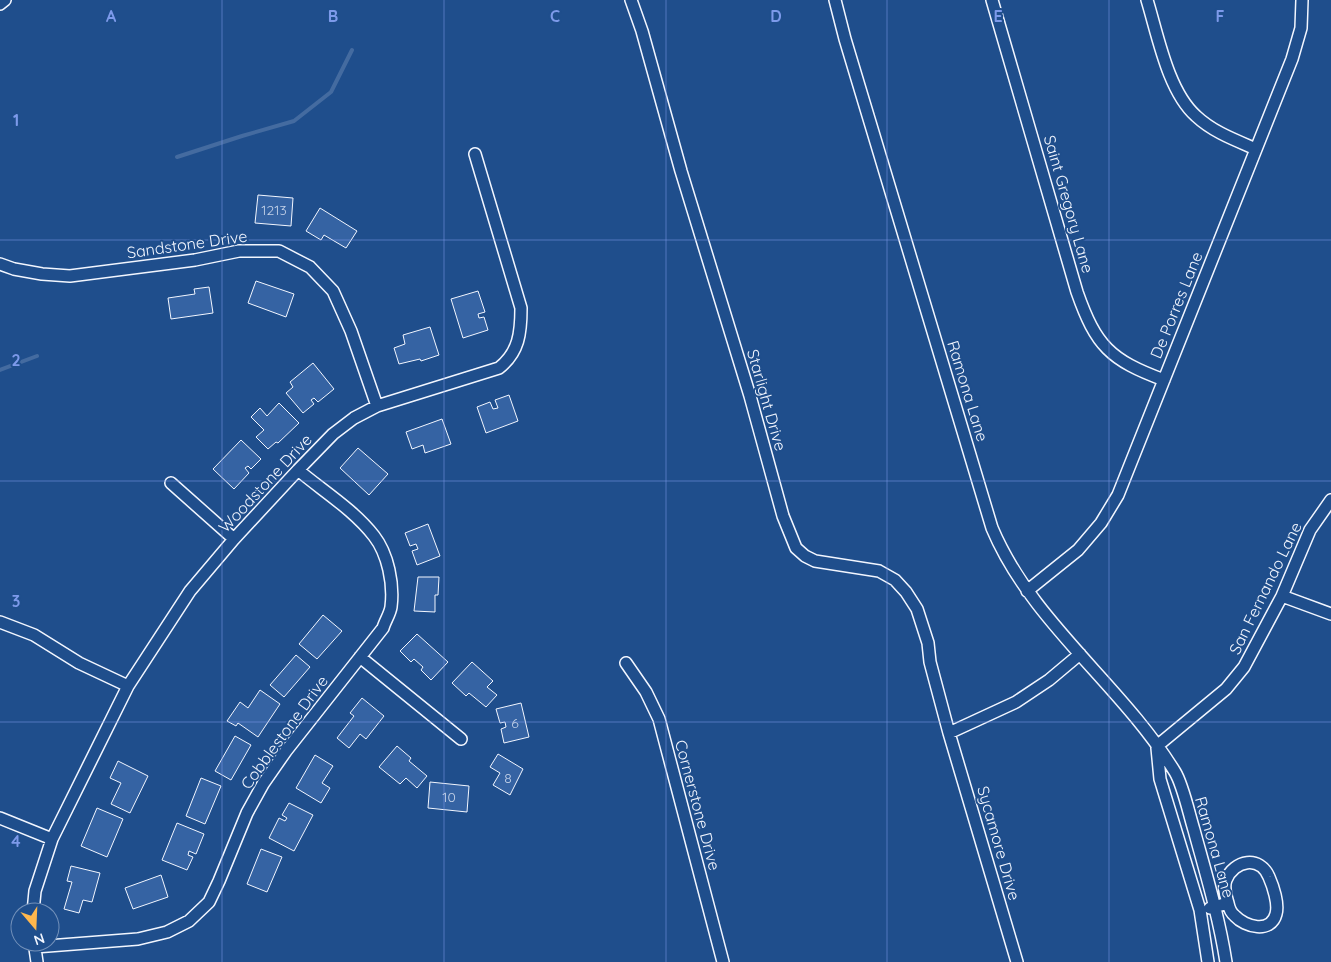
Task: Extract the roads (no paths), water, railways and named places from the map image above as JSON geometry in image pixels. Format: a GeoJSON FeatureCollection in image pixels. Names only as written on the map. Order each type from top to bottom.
{"type":"FeatureCollection","features":[{"type":"Feature","properties":{"kind":"street"},"geometry":{"type":"LineString","coordinates":[[0,4],[5,0]]}},
{"type":"Feature","properties":{"kind":"street","name":"Starlight Drive"},"geometry":{"type":"LineString","coordinates":[[631,0],[642,31],[750,396],[783,516],[796,548],[805,556],[816,561],[878,571],[895,580],[906,592],[917,609],[928,644],[930,662],[949,733]]}},
{"type":"Feature","properties":{"kind":"street","name":"Ramona Lane"},"geometry":{"type":"LineString","coordinates":[[835,0],[845,39],[992,528],[1009,564],[1027,591],[1134,714],[1176,774],[1215,906],[1226,962]]}},
{"type":"Feature","properties":{"kind":"street","name":"Saint Gregory Lane"},"geometry":{"type":"LineString","coordinates":[[992,0],[1077,292],[1087,320],[1096,337],[1117,358],[1164,380]]}},
{"type":"Feature","properties":{"kind":"street"},"geometry":{"type":"LineString","coordinates":[[1147,0],[1166,64],[1183,102],[1206,124],[1232,139],[1256,149]]}},
{"type":"Feature","properties":{"kind":"street","name":"De Porres Lane"},"geometry":{"type":"LineString","coordinates":[[1027,591],[1078,550],[1101,523],[1118,494],[1292,60],[1301,28],[1302,0]]}},
{"type":"Feature","properties":{"kind":"street","name":"Woodstone Drive"},"geometry":{"type":"LineString","coordinates":[[34,902],[34,891],[52,839],[128,686],[190,592],[234,539],[333,434],[354,418],[377,406],[499,368],[509,360],[515,349],[521,329],[521,308],[475,154]]}},
{"type":"Feature","properties":{"kind":"street","name":"Sandstone Drive"},"geometry":{"type":"LineString","coordinates":[[0,264],[14,270],[70,276],[195,260],[239,251],[279,251],[310,268],[333,291],[351,331],[377,406]]}},
{"type":"Feature","properties":{"kind":"street","name":"Cobblestone Drive"},"geometry":{"type":"LineString","coordinates":[[60,944],[138,940],[167,932],[190,921],[209,902],[247,813],[263,784],[286,751],[383,628],[391,607],[391,583],[386,560],[374,537],[363,524],[298,470]]}},
{"type":"Feature","properties":{"kind":"street"},"geometry":{"type":"LineString","coordinates":[[171,483],[234,539]]}},
{"type":"Feature","properties":{"kind":"street","name":"San Fernando Lane"},"geometry":{"type":"LineString","coordinates":[[1157,746],[1226,689],[1244,668],[1282,596],[1310,530],[1331,500]]}},
{"type":"Feature","properties":{"kind":"street"},"geometry":{"type":"LineString","coordinates":[[1282,596],[1331,614]]}},
{"type":"Feature","properties":{"kind":"street"},"geometry":{"type":"LineString","coordinates":[[0,622],[34,635],[79,663],[128,686]]}},
{"type":"Feature","properties":{"kind":"street"},"geometry":{"type":"LineString","coordinates":[[949,733],[1016,702],[1049,680],[1080,654]]}},
{"type":"Feature","properties":{"kind":"street"},"geometry":{"type":"LineString","coordinates":[[360,657],[461,739]]}},
{"type":"Feature","properties":{"kind":"street","name":"Cornerstone Drive"},"geometry":{"type":"LineString","coordinates":[[626,663],[646,692],[659,719],[723,962]]}},
{"type":"Feature","properties":{"kind":"street","name":"Sycamore Drive"},"geometry":{"type":"LineString","coordinates":[[949,733],[1017,962]]}},
{"type":"Feature","properties":{"kind":"street","name":"Ramona Lane"},"geometry":{"type":"LineString","coordinates":[[1157,746],[1160,778],[1200,910],[1208,962]]}},
{"type":"Feature","properties":{"kind":"street"},"geometry":{"type":"LineString","coordinates":[[1173,818],[1189,813]]}},
{"type":"Feature","properties":{"kind":"street"},"geometry":{"type":"LineString","coordinates":[[0,818],[52,839]]}},
{"type":"Feature","properties":{"kind":"street"},"geometry":{"type":"LineString","coordinates":[[1252,861],[1260,864],[1269,877],[1276,904],[1276,914],[1272,921],[1264,926],[1256,927],[1249,925],[1236,918],[1231,912],[1228,903],[1224,887],[1232,870],[1241,864],[1252,861]]}},
{"type":"Feature","properties":{"kind":"street"},"geometry":{"type":"LineString","coordinates":[[1200,910],[1228,903]]}},
{"type":"Feature","properties":{"kind":"waterway"},"geometry":{"type":"LineString","coordinates":[[177,157],[294,121],[331,92],[352,50]]}},
{"type":"Feature","properties":{"kind":"waterway"},"geometry":{"type":"LineString","coordinates":[[0,370],[37,356]]}}]}
